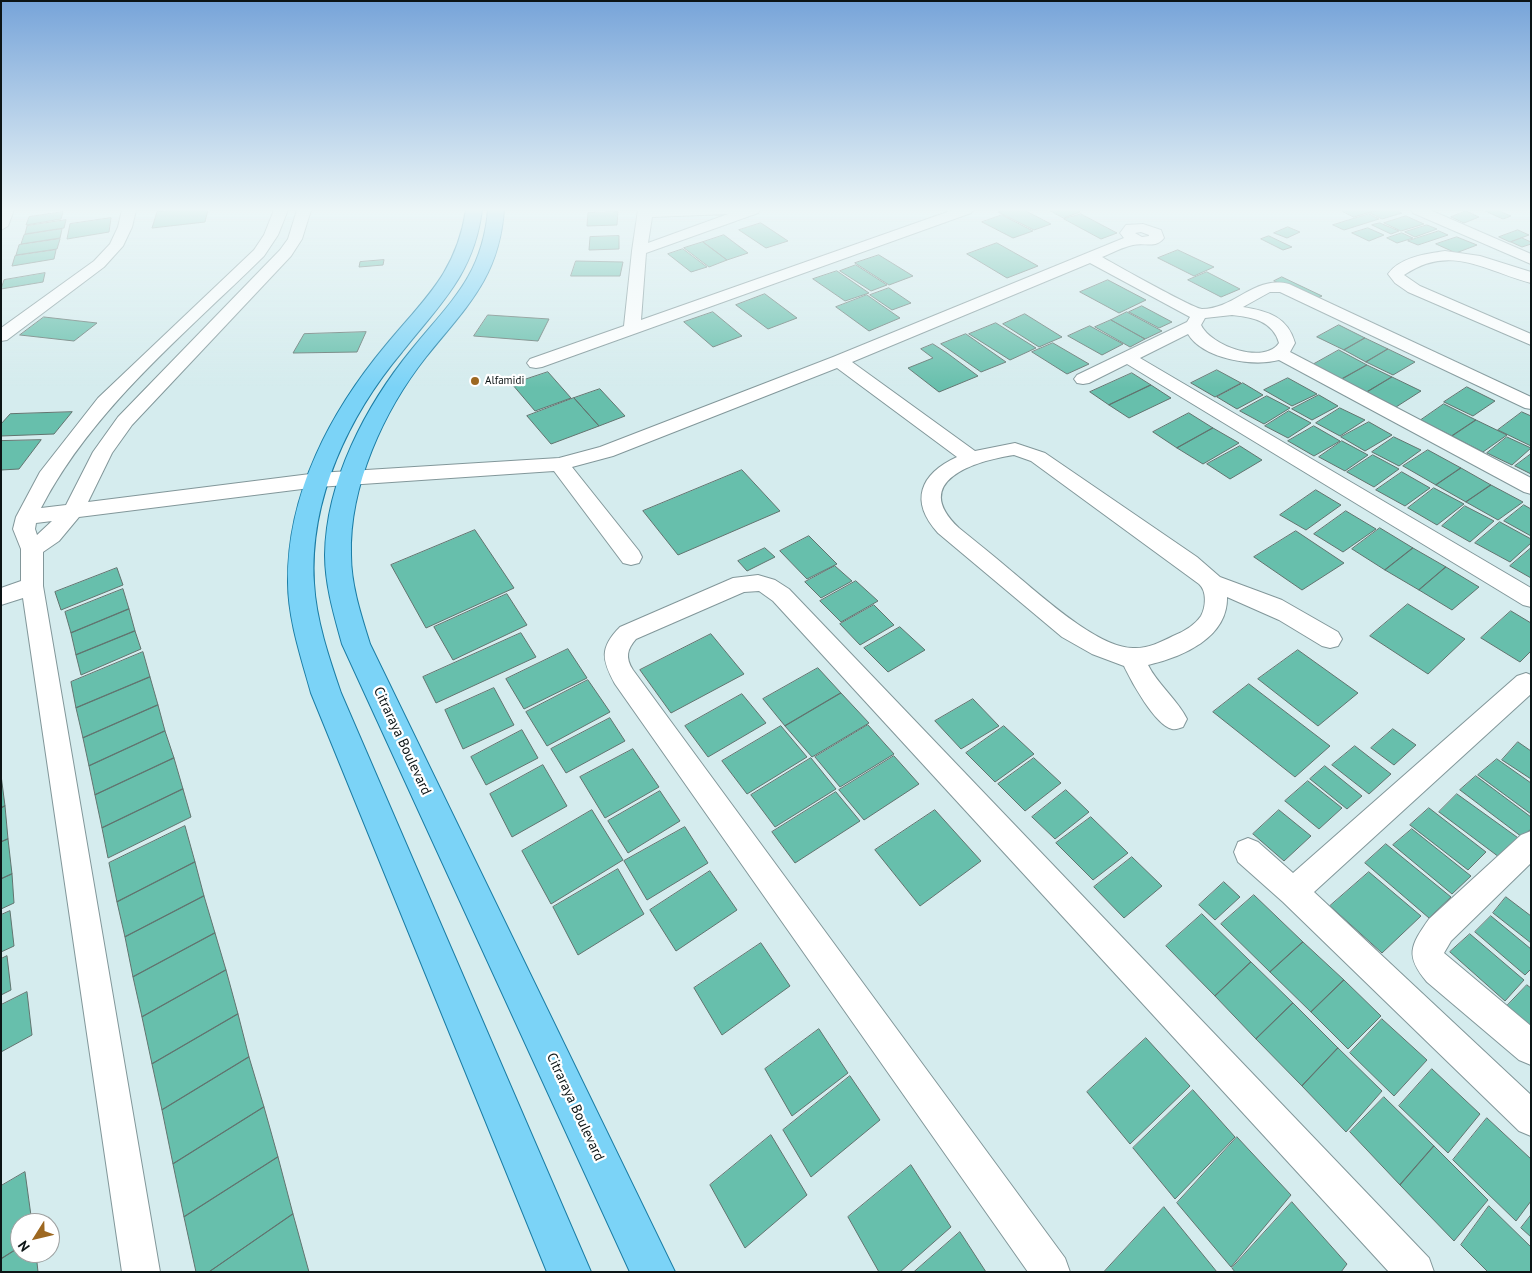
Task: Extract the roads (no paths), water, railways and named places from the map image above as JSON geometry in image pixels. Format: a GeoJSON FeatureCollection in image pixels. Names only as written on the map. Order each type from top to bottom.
{"type":"FeatureCollection","features":[{"type":"Feature","properties":{"kind":"main road"},"geometry":{"type":"LineString","coordinates":[[457,269],[432,306],[394,348],[367,382],[342,423],[318,480],[303,538],[301,582],[309,637],[326,693],[569,1272]]}},
{"type":"Feature","properties":{"kind":"main road","name":"Citraraya Boulevard"},"geometry":{"type":"LineString","coordinates":[[484,269],[460,304],[401,376],[365,444],[352,477],[340,519],[338,556],[345,605],[356,644],[653,1272]]}},
{"type":"Feature","properties":{"kind":"street"},"geometry":{"type":"LineString","coordinates":[[1,336],[92,269]]}},
{"type":"Feature","properties":{"kind":"street"},"geometry":{"type":"LineString","coordinates":[[141,1272],[32,586],[32,549],[24,529],[26,517],[47,477],[104,402],[242,269]]}},
{"type":"Feature","properties":{"kind":"street"},"geometry":{"type":"LineString","coordinates":[[32,549],[51,536],[73,511],[103,452],[126,421],[270,269]]}},
{"type":"Feature","properties":{"kind":"street"},"geometry":{"type":"LineString","coordinates":[[632,329],[637,269]]}},
{"type":"Feature","properties":{"kind":"street"},"geometry":{"type":"LineString","coordinates":[[536,363],[799,269]]}},
{"type":"Feature","properties":{"kind":"street"},"geometry":{"type":"LineString","coordinates":[[26,517],[318,480],[559,464],[606,452],[839,361],[1060,269]]}},
{"type":"Feature","properties":{"kind":"street"},"geometry":{"type":"LineString","coordinates":[[1111,269],[1196,320]]}},
{"type":"Feature","properties":{"kind":"street"},"geometry":{"type":"LineString","coordinates":[[1402,269],[1396,274],[1400,280],[1414,289],[1531,340]]}},
{"type":"Feature","properties":{"kind":"street"},"geometry":{"type":"LineString","coordinates":[[1508,269],[1531,278]]}},
{"type":"Feature","properties":{"kind":"street"},"geometry":{"type":"LineString","coordinates":[[1227,309],[1267,287],[1283,287],[1531,404]]}},
{"type":"Feature","properties":{"kind":"street"},"geometry":{"type":"LineString","coordinates":[[1083,379],[1196,320],[1211,310],[1227,309],[1249,312],[1270,321],[1284,332],[1287,343],[1279,353],[1265,357],[1246,357],[1226,352],[1209,345],[1198,335],[1196,320]]}},
{"type":"Feature","properties":{"kind":"street"},"geometry":{"type":"LineString","coordinates":[[1279,353],[1531,487]]}},
{"type":"Feature","properties":{"kind":"street"},"geometry":{"type":"LineString","coordinates":[[1127,357],[1531,599]]}},
{"type":"Feature","properties":{"kind":"street"},"geometry":{"type":"LineString","coordinates":[[839,361],[971,458]]}},
{"type":"Feature","properties":{"kind":"street"},"geometry":{"type":"LineString","coordinates":[[1212,583],[1216,599],[1216,612],[1206,628],[1194,637],[1165,651],[1132,658],[1100,648],[1071,632],[954,534],[935,515],[931,498],[932,487],[942,474],[971,458],[993,451],[1015,449],[1038,457],[1189,563],[1212,583],[1252,596],[1277,607],[1330,639]]}},
{"type":"Feature","properties":{"kind":"street"},"geometry":{"type":"LineString","coordinates":[[559,464],[630,557]]}},
{"type":"Feature","properties":{"kind":"street"},"geometry":{"type":"LineString","coordinates":[[1051,1272],[624,677],[617,666],[615,654],[618,642],[628,633],[741,584],[754,582],[766,584],[781,595],[1414,1272]]}},
{"type":"Feature","properties":{"kind":"street"},"geometry":{"type":"LineString","coordinates":[[1,598],[32,586]]}},
{"type":"Feature","properties":{"kind":"street"},"geometry":{"type":"LineString","coordinates":[[1132,658],[1146,686],[1174,719]]}},
{"type":"Feature","properties":{"kind":"street"},"geometry":{"type":"LineString","coordinates":[[1293,892],[1526,683]]}},
{"type":"Feature","properties":{"kind":"street"},"geometry":{"type":"LineString","coordinates":[[1531,844],[1440,930],[1430,944],[1427,958],[1438,971],[1531,1048]]}},
{"type":"Feature","properties":{"kind":"street"},"geometry":{"type":"LineString","coordinates":[[1248,852],[1293,892],[1531,1119]]}},
{"type":"Feature","properties":{"kind":"place","name":"Alfamidi"},"geometry":{"type":"Point","coordinates":[475,381]}}]}
